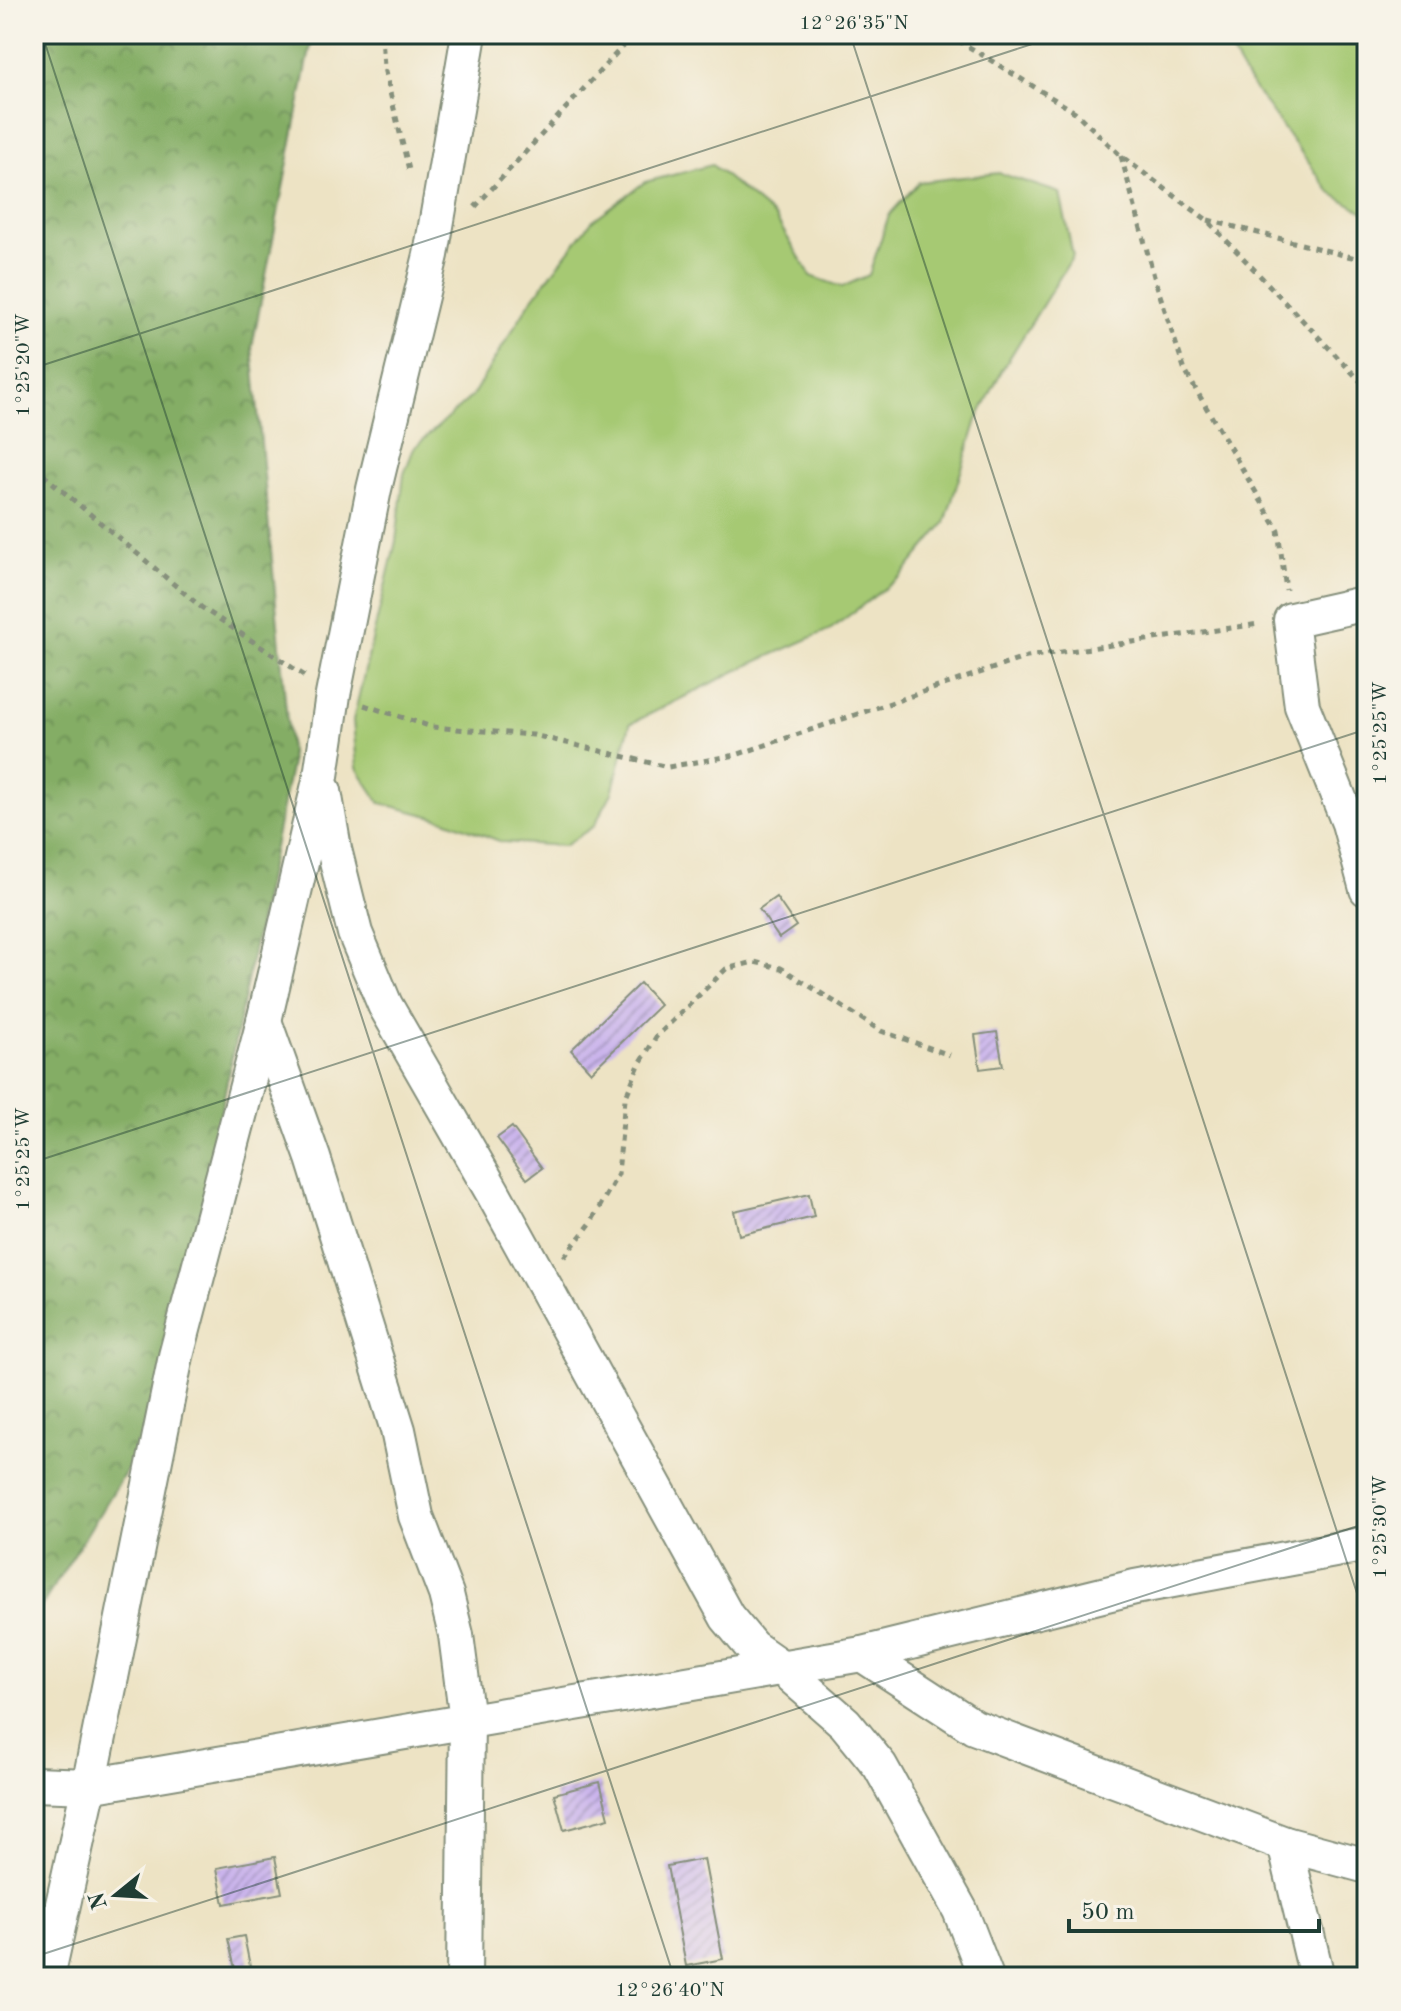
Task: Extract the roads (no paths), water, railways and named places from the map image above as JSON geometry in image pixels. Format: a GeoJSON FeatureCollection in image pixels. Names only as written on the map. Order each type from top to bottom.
{"type":"FeatureCollection","features":[{"type":"Feature","properties":{"kind":"street"},"geometry":{"type":"LineString","coordinates":[[47,1977],[176,1356],[264,1021],[321,776],[333,695],[374,489],[431,255],[469,34]]}},
{"type":"Feature","properties":{"kind":"street"},"geometry":{"type":"LineString","coordinates":[[1367,603],[1291,620],[1302,706],[1349,823],[1367,889]]}},
{"type":"Feature","properties":{"kind":"street"},"geometry":{"type":"LineString","coordinates":[[321,776],[334,849],[355,933],[385,1005],[727,1617],[752,1647],[782,1668],[845,1723],[880,1766],[960,1910],[986,1977]]}},
{"type":"Feature","properties":{"kind":"street"},"geometry":{"type":"LineString","coordinates":[[264,1021],[313,1158],[398,1430],[416,1516],[446,1594],[456,1635],[467,1720],[464,1977]]}},
{"type":"Feature","properties":{"kind":"street"},"geometry":{"type":"LineString","coordinates":[[34,1784],[89,1786],[862,1654],[1135,1587],[1367,1544]]}},
{"type":"Feature","properties":{"kind":"street"},"geometry":{"type":"LineString","coordinates":[[862,1654],[974,1727],[1285,1844],[1367,1866]]}},
{"type":"Feature","properties":{"kind":"street"},"geometry":{"type":"LineString","coordinates":[[1285,1844],[1317,1977]]}}]}
